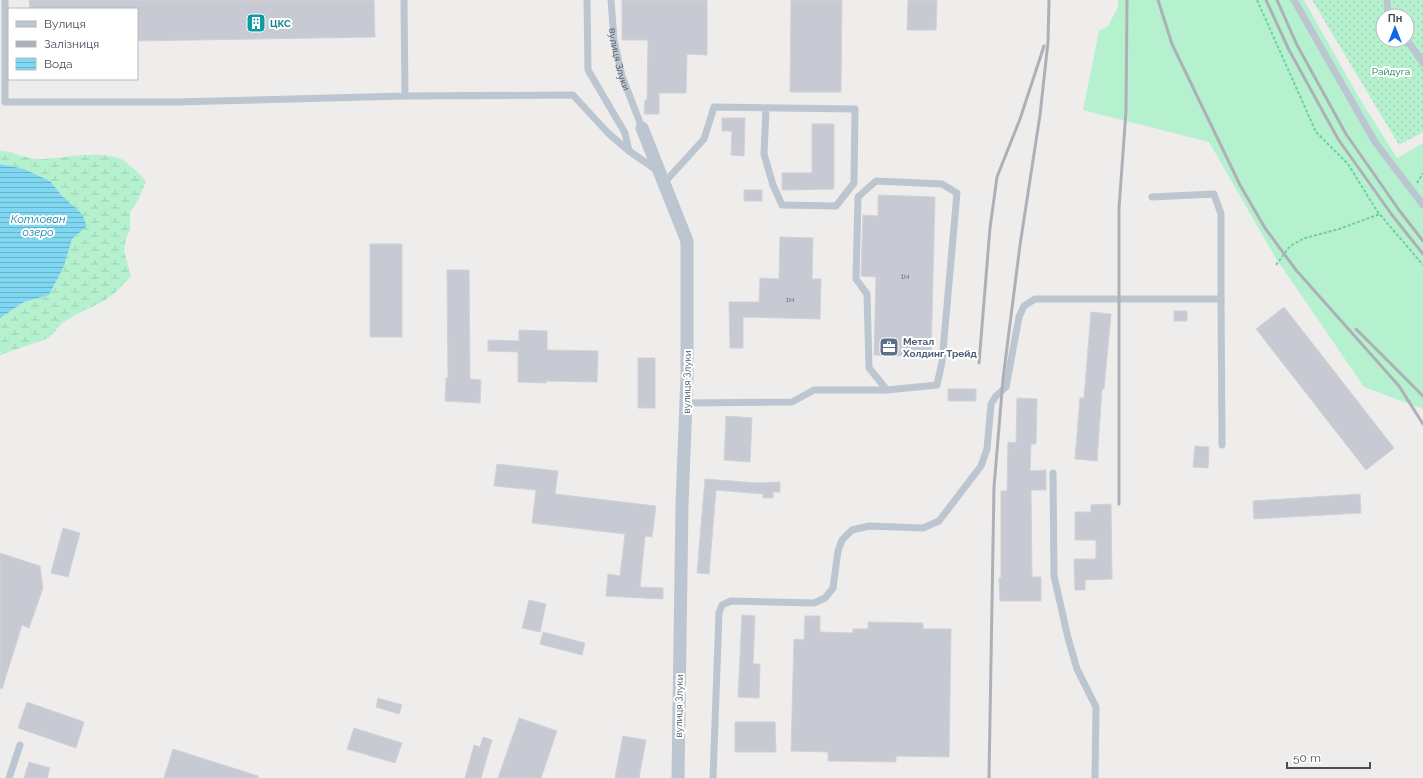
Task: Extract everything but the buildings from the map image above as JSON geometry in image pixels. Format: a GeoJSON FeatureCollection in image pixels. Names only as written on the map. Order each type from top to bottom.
{"type":"FeatureCollection","features":[{"type":"Feature","properties":{"kind":"street","name":"вулиця Злуки"},"geometry":{"type":"LineString","coordinates":[[642,128],[687,241],[686,403],[682,512],[678,778]]}},
{"type":"Feature","properties":{"kind":"lane"},"geometry":{"type":"LineString","coordinates":[[4,0],[5,102],[175,102],[405,96],[572,96],[608,133],[662,178],[704,139],[714,107],[766,109],[855,109],[854,183],[836,206],[782,205],[773,185],[764,154],[766,109]]}},
{"type":"Feature","properties":{"kind":"lane"},"geometry":{"type":"LineString","coordinates":[[404,0],[405,96]]}},
{"type":"Feature","properties":{"kind":"lane"},"geometry":{"type":"LineString","coordinates":[[587,0],[588,70],[625,133],[628,151]]}},
{"type":"Feature","properties":{"kind":"lane","name":"вулиця Злуки"},"geometry":{"type":"LineString","coordinates":[[611,0],[614,40],[622,76],[642,128]]}},
{"type":"Feature","properties":{"kind":"lane"},"geometry":{"type":"LineString","coordinates":[[1294,0],[1375,142],[1423,205]]}},
{"type":"Feature","properties":{"kind":"lane"},"geometry":{"type":"LineString","coordinates":[[1413,48],[1423,63]]}},
{"type":"Feature","properties":{"kind":"lane"},"geometry":{"type":"LineString","coordinates":[[686,403],[792,402],[814,390],[887,390],[937,386],[942,362],[957,193],[942,184],[876,181],[858,197],[856,280],[867,294],[869,368],[887,390]]}},
{"type":"Feature","properties":{"kind":"lane"},"geometry":{"type":"LineString","coordinates":[[1152,197],[1214,194],[1221,214],[1222,446]]}},
{"type":"Feature","properties":{"kind":"lane"},"geometry":{"type":"LineString","coordinates":[[713,778],[719,613],[722,605],[731,601],[814,603],[825,598],[833,588],[838,551],[842,540],[852,530],[869,526],[923,528],[939,521],[981,466],[987,449],[991,404],[996,396],[1006,387],[1019,317],[1024,306],[1035,299],[1222,297]]}},
{"type":"Feature","properties":{"kind":"lane"},"geometry":{"type":"LineString","coordinates":[[1053,473],[1054,576],[1068,638],[1077,669],[1096,707],[1095,778]]}},
{"type":"Feature","properties":{"kind":"lane"},"geometry":{"type":"LineString","coordinates":[[9,778],[20,745]]}},
{"type":"Feature","properties":{"kind":"path"},"geometry":{"type":"LineString","coordinates":[[1257,0],[1316,132],[1348,164],[1380,214],[1423,265]]}},
{"type":"Feature","properties":{"kind":"path"},"geometry":{"type":"LineString","coordinates":[[1276,265],[1290,246],[1305,238],[1338,229],[1380,214]]}},
{"type":"Feature","properties":{"kind":"green space"},"geometry":{"type":"Polygon","coordinates":[[[1118,0],[1304,0],[1358,96],[1397,158],[1423,143],[1423,409],[1364,387],[1275,257],[1209,142],[1083,110],[1099,31],[1108,26],[1118,7],[1118,0]]]}},
{"type":"Feature","properties":{"kind":"green space","name":"Райдуга"},"geometry":{"type":"Polygon","coordinates":[[[1312,0],[1423,0],[1423,132],[1399,145],[1312,0]]]}},
{"type":"Feature","properties":{"kind":"green space"},"geometry":{"type":"Polygon","coordinates":[[[0,151],[36,159],[88,155],[109,156],[121,159],[146,181],[138,200],[130,212],[130,230],[126,238],[124,251],[131,276],[117,291],[104,301],[62,323],[49,338],[0,355],[0,318],[24,302],[49,295],[64,266],[72,239],[63,197],[50,181],[24,169],[0,164],[0,151]]]}},
{"type":"Feature","properties":{"kind":"water","name":"Котлован озеро"},"geometry":{"type":"Polygon","coordinates":[[[0,164],[24,169],[50,181],[63,197],[82,214],[87,226],[72,239],[64,266],[49,295],[24,302],[0,318],[0,164]]]}},
{"type":"Feature","properties":{"kind":"railway"},"geometry":{"type":"LineString","coordinates":[[989,778],[994,487],[1003,379],[1020,245],[1040,115],[1048,42],[1049,0]]}},
{"type":"Feature","properties":{"kind":"railway"},"geometry":{"type":"LineString","coordinates":[[1119,504],[1119,208],[1126,111],[1127,0]]}},
{"type":"Feature","properties":{"kind":"railway"},"geometry":{"type":"LineString","coordinates":[[1158,0],[1172,44],[1240,185],[1265,228],[1296,270],[1399,386],[1423,424]]}},
{"type":"Feature","properties":{"kind":"railway"},"geometry":{"type":"LineString","coordinates":[[1266,0],[1289,50],[1338,139],[1392,215],[1423,254]]}},
{"type":"Feature","properties":{"kind":"railway"},"geometry":{"type":"LineString","coordinates":[[1277,0],[1297,45],[1346,134],[1399,210],[1423,241]]}},
{"type":"Feature","properties":{"kind":"railway"},"geometry":{"type":"LineString","coordinates":[[979,363],[990,228],[997,177],[1020,119],[1044,46]]}},
{"type":"Feature","properties":{"kind":"railway"},"geometry":{"type":"LineString","coordinates":[[1356,329],[1423,396]]}},
{"type":"Feature","properties":{"kind":"place","name":"ЦКС"},"geometry":{"type":"Point","coordinates":[256,23]}},
{"type":"Feature","properties":{"kind":"place","name":"Метал Холдинг Трейд"},"geometry":{"type":"Point","coordinates":[889,347]}}]}
